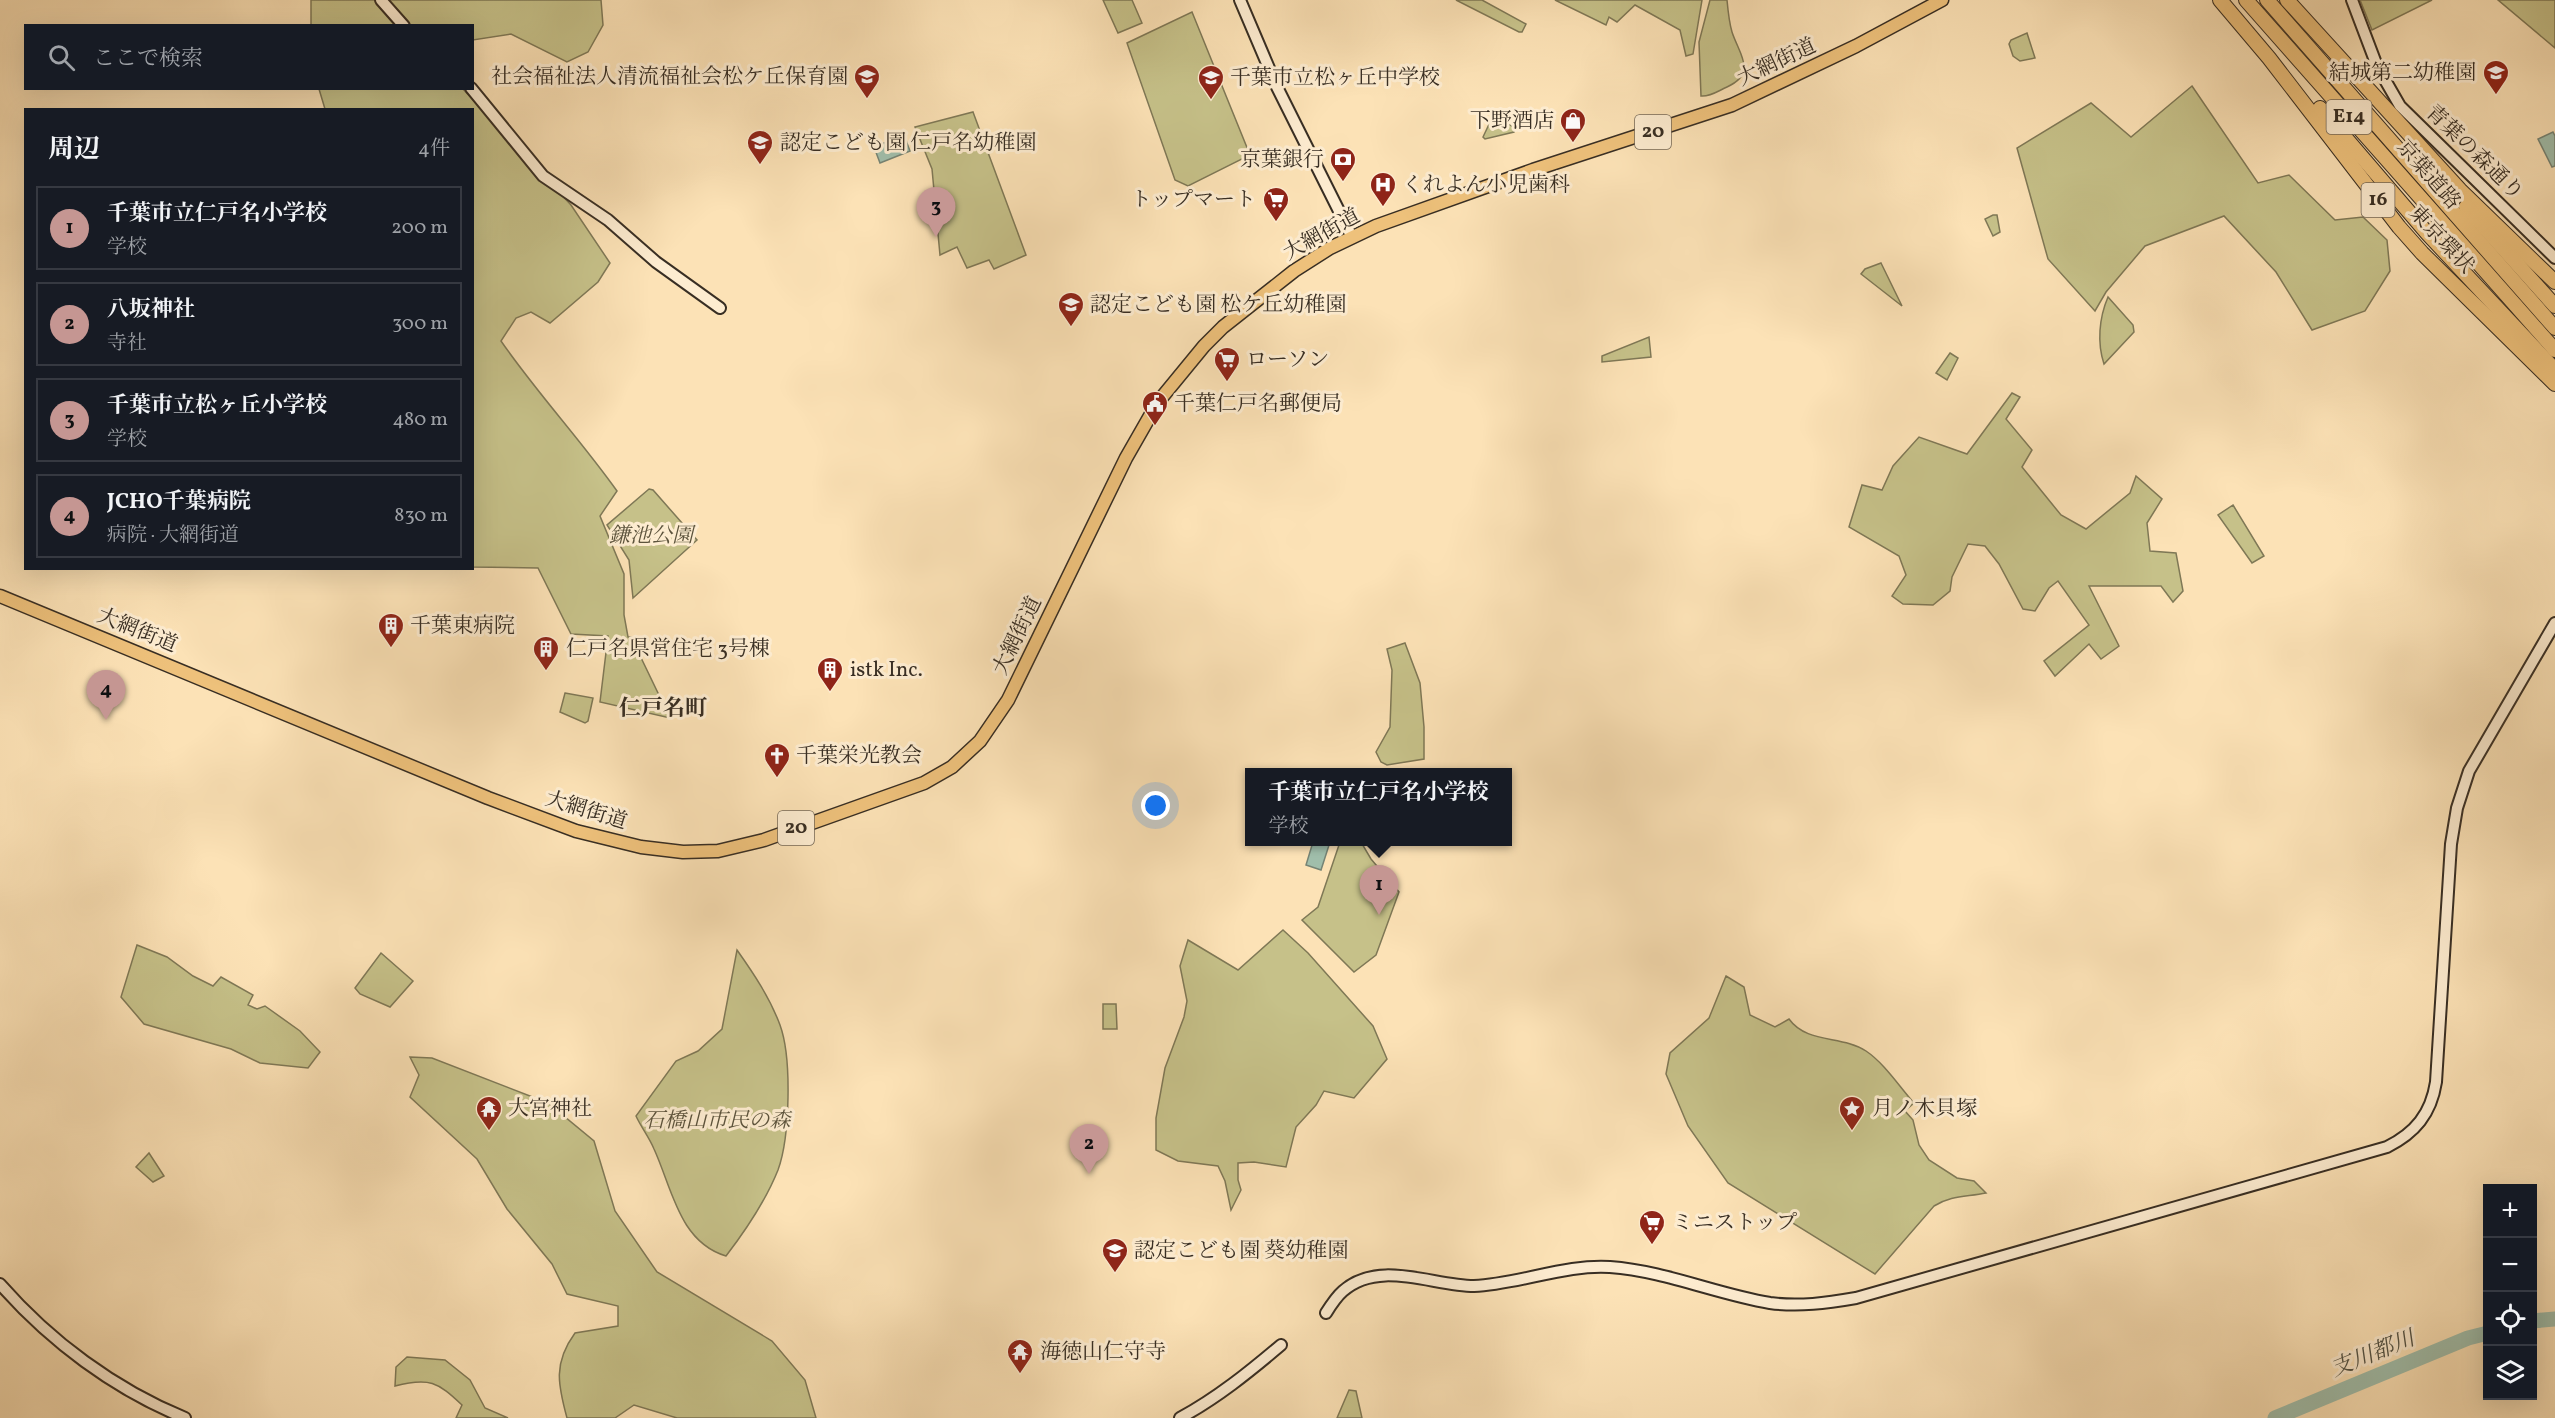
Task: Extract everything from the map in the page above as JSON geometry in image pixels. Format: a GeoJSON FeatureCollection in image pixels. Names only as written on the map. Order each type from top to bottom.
{"type":"FeatureCollection","features":[{"type":"Feature","properties":{"kind":"highway","name":"京葉道路"},"geometry":{"type":"LineString","coordinates":[[2246,0],[2555,350]]}},
{"type":"Feature","properties":{"kind":"highway","name":"京葉道路"},"geometry":{"type":"LineString","coordinates":[[2267,0],[2555,328]]}},
{"type":"Feature","properties":{"kind":"highway"},"geometry":{"type":"LineString","coordinates":[[2287,0],[2417,144],[2555,282]]}},
{"type":"Feature","properties":{"kind":"highway","name":"東京環状"},"geometry":{"type":"LineString","coordinates":[[2223,10],[2269,58],[2422,254],[2555,384]]}},
{"type":"Feature","properties":{"kind":"highway"},"geometry":{"type":"LineString","coordinates":[[2269,58],[2284,67],[2487,299],[2555,370]]}},
{"type":"Feature","properties":{"kind":"highway"},"geometry":{"type":"LineString","coordinates":[[2417,144],[2421,156],[2555,306]]}},
{"type":"Feature","properties":{"kind":"main road","name":"大網街道"},"geometry":{"type":"LineString","coordinates":[[0,596],[560,826],[657,849],[703,852],[732,849],[924,783],[952,766],[972,750],[1008,700],[1126,458],[1152,411],[1204,346],[1256,300],[1311,260],[1352,237],[1533,170],[1732,105],[1856,46],[1942,0]]}},
{"type":"Feature","properties":{"kind":"street"},"geometry":{"type":"LineString","coordinates":[[381,0],[402,24]]}},
{"type":"Feature","properties":{"kind":"street"},"geometry":{"type":"LineString","coordinates":[[1240,0],[1277,87],[1352,237]]}},
{"type":"Feature","properties":{"kind":"street","name":"青葉の森通り"},"geometry":{"type":"LineString","coordinates":[[2352,0],[2377,66],[2400,106],[2555,258]]}},
{"type":"Feature","properties":{"kind":"street"},"geometry":{"type":"LineString","coordinates":[[473,90],[543,176],[608,220],[656,262],[720,308]]}},
{"type":"Feature","properties":{"kind":"street"},"geometry":{"type":"LineString","coordinates":[[1326,1313],[1341,1292],[1350,1286],[1378,1276],[1404,1276],[1457,1286],[1474,1286],[1599,1267],[1670,1277],[1769,1302],[1796,1305],[1856,1298],[2387,1147],[2402,1140],[2419,1125],[2425,1116],[2436,1082],[2451,844],[2462,788],[2486,741],[2555,623]]}},
{"type":"Feature","properties":{"kind":"street"},"geometry":{"type":"LineString","coordinates":[[0,1284],[45,1331],[60,1343],[133,1393],[185,1418]]}},
{"type":"Feature","properties":{"kind":"street"},"geometry":{"type":"LineString","coordinates":[[1180,1418],[1234,1384],[1281,1345]]}},
{"type":"Feature","properties":{"kind":"green space"},"geometry":{"type":"Polygon","coordinates":[[[311,0],[601,0],[603,25],[588,52],[567,62],[511,34],[474,40],[474,24],[311,24],[311,0]]]}},
{"type":"Feature","properties":{"kind":"green space"},"geometry":{"type":"Polygon","coordinates":[[[1103,0],[1132,0],[1142,23],[1118,33],[1103,0]]]}},
{"type":"Feature","properties":{"kind":"green space"},"geometry":{"type":"Polygon","coordinates":[[[1456,0],[1482,0],[1526,24],[1522,32],[1519,32],[1456,0]]]}},
{"type":"Feature","properties":{"kind":"green space"},"geometry":{"type":"Polygon","coordinates":[[[1555,0],[1702,0],[1693,54],[1686,56],[1680,30],[1635,5],[1617,22],[1609,17],[1606,25],[1555,0]]]}},
{"type":"Feature","properties":{"kind":"green space"},"geometry":{"type":"Polygon","coordinates":[[[1710,0],[1727,0],[1731,28],[1742,55],[1744,69],[1742,76],[1736,82],[1708,96],[1701,96],[1699,42],[1710,0]]]}},
{"type":"Feature","properties":{"kind":"green space"},"geometry":{"type":"Polygon","coordinates":[[[2360,0],[2432,0],[2372,30],[2360,0]]]}},
{"type":"Feature","properties":{"kind":"green space"},"geometry":{"type":"Polygon","coordinates":[[[2498,0],[2555,0],[2555,48],[2498,0]]]}},
{"type":"Feature","properties":{"kind":"green space"},"geometry":{"type":"Polygon","coordinates":[[[1192,12],[1250,155],[1188,186],[1175,180],[1127,43],[1192,12]]]}},
{"type":"Feature","properties":{"kind":"green space"},"geometry":{"type":"Polygon","coordinates":[[[2027,33],[2035,58],[2020,61],[2013,56],[2009,44],[2011,40],[2027,33]]]}},
{"type":"Feature","properties":{"kind":"green space"},"geometry":{"type":"Polygon","coordinates":[[[2192,86],[2258,183],[2289,175],[2335,220],[2363,217],[2387,240],[2390,271],[2365,311],[2312,330],[2276,272],[2224,216],[2145,246],[2106,292],[2095,311],[2048,259],[2017,148],[2091,103],[2131,137],[2192,86]]]}},
{"type":"Feature","properties":{"kind":"green space"},"geometry":{"type":"Polygon","coordinates":[[[319,90],[464,90],[571,205],[610,263],[598,282],[550,323],[531,312],[516,318],[501,341],[617,491],[600,516],[624,574],[624,615],[628,637],[631,637],[670,718],[600,702],[608,636],[571,634],[538,568],[474,567],[474,108],[325,108],[319,90]]]}},
{"type":"Feature","properties":{"kind":"green space"},"geometry":{"type":"Polygon","coordinates":[[[973,112],[1026,255],[994,269],[989,260],[967,268],[957,247],[940,255],[932,169],[915,127],[973,112]]]}},
{"type":"Feature","properties":{"kind":"green space"},"geometry":{"type":"Polygon","coordinates":[[[1492,118],[1516,128],[1514,132],[1485,139],[1483,137],[1492,118]]]}},
{"type":"Feature","properties":{"kind":"green space"},"geometry":{"type":"Polygon","coordinates":[[[1997,215],[2000,232],[1993,236],[1985,219],[1997,215]]]}},
{"type":"Feature","properties":{"kind":"green space"},"geometry":{"type":"Polygon","coordinates":[[[1881,263],[1902,306],[1861,274],[1865,269],[1881,263]]]}},
{"type":"Feature","properties":{"kind":"green space"},"geometry":{"type":"Polygon","coordinates":[[[2108,297],[2133,325],[2134,332],[2104,364],[2100,348],[2100,330],[2108,297]]]}},
{"type":"Feature","properties":{"kind":"green space"},"geometry":{"type":"Polygon","coordinates":[[[1649,337],[1651,357],[1602,362],[1602,356],[1649,337]]]}},
{"type":"Feature","properties":{"kind":"green space"},"geometry":{"type":"Polygon","coordinates":[[[1950,353],[1958,358],[1947,380],[1936,373],[1950,353]]]}},
{"type":"Feature","properties":{"kind":"green space"},"geometry":{"type":"Polygon","coordinates":[[[2012,393],[2020,397],[2006,419],[2032,450],[2022,467],[2061,515],[2086,529],[2130,493],[2136,476],[2162,499],[2147,523],[2150,551],[2176,553],[2183,591],[2173,602],[2161,586],[2089,586],[2119,646],[2101,659],[2089,644],[2055,676],[2044,661],[2089,625],[2058,581],[2049,588],[2035,611],[2023,609],[1999,564],[1985,546],[1968,544],[1952,577],[1950,591],[1933,605],[1903,604],[1892,596],[1906,575],[1899,556],[1849,527],[1862,485],[1882,490],[1893,466],[1919,437],[1967,454],[2012,393]]]}},
{"type":"Feature","properties":{"kind":"green space","name":"鎌池公園"},"geometry":{"type":"Polygon","coordinates":[[[649,489],[653,490],[697,540],[633,598],[629,560],[607,525],[649,489]]]}},
{"type":"Feature","properties":{"kind":"green space"},"geometry":{"type":"Polygon","coordinates":[[[2233,505],[2264,556],[2252,563],[2218,515],[2233,505]]]}},
{"type":"Feature","properties":{"kind":"green space"},"geometry":{"type":"Polygon","coordinates":[[[1405,643],[1420,683],[1424,759],[1387,765],[1381,762],[1376,752],[1390,727],[1392,670],[1387,649],[1405,643]]]}},
{"type":"Feature","properties":{"kind":"green space"},"geometry":{"type":"Polygon","coordinates":[[[565,693],[593,698],[588,721],[585,723],[560,712],[565,693]]]}},
{"type":"Feature","properties":{"kind":"green space"},"geometry":{"type":"Polygon","coordinates":[[[1339,846],[1363,846],[1371,859],[1399,892],[1376,955],[1354,972],[1302,920],[1318,907],[1339,846]]]}},
{"type":"Feature","properties":{"kind":"green space"},"geometry":{"type":"Polygon","coordinates":[[[1283,930],[1308,953],[1373,1026],[1387,1059],[1354,1098],[1324,1091],[1316,1105],[1296,1127],[1286,1167],[1254,1162],[1238,1163],[1238,1180],[1241,1190],[1231,1210],[1225,1181],[1218,1166],[1178,1161],[1156,1150],[1156,1118],[1165,1068],[1184,1017],[1187,1001],[1180,966],[1188,940],[1238,970],[1283,930]]]}},
{"type":"Feature","properties":{"kind":"green space"},"geometry":{"type":"Polygon","coordinates":[[[137,945],[167,957],[193,976],[213,986],[221,977],[253,995],[248,1005],[257,1009],[265,1006],[300,1031],[320,1052],[308,1068],[260,1063],[231,1049],[144,1024],[121,997],[137,945]]]}},
{"type":"Feature","properties":{"kind":"green space","name":"石橋山市民の森"},"geometry":{"type":"Polygon","coordinates":[[[737,950],[761,986],[780,1025],[786,1057],[788,1098],[785,1138],[778,1170],[755,1214],[726,1256],[710,1249],[697,1239],[687,1226],[672,1196],[652,1145],[636,1116],[676,1061],[698,1051],[722,1029],[737,950]]]}},
{"type":"Feature","properties":{"kind":"green space"},"geometry":{"type":"Polygon","coordinates":[[[381,953],[413,981],[390,1007],[360,994],[355,988],[381,953]]]}},
{"type":"Feature","properties":{"kind":"green space"},"geometry":{"type":"Polygon","coordinates":[[[1726,976],[1744,987],[1750,1015],[1775,1027],[1789,1019],[1805,1032],[1857,1046],[1873,1056],[1914,1103],[1905,1111],[1913,1120],[1919,1145],[1929,1160],[1957,1178],[1974,1181],[1986,1193],[1953,1198],[1934,1206],[1875,1274],[1728,1183],[1688,1126],[1666,1074],[1670,1053],[1709,1018],[1726,976]]]}},
{"type":"Feature","properties":{"kind":"green space"},"geometry":{"type":"Polygon","coordinates":[[[1103,1004],[1116,1004],[1117,1029],[1103,1029],[1103,1004]]]}},
{"type":"Feature","properties":{"kind":"green space"},"geometry":{"type":"Polygon","coordinates":[[[410,1057],[432,1058],[548,1103],[594,1141],[615,1211],[657,1272],[772,1341],[805,1380],[816,1418],[677,1418],[634,1405],[615,1418],[567,1418],[559,1374],[563,1354],[575,1333],[618,1326],[618,1306],[567,1294],[552,1264],[507,1209],[477,1159],[410,1097],[419,1075],[410,1057]]]}},
{"type":"Feature","properties":{"kind":"green space"},"geometry":{"type":"Polygon","coordinates":[[[149,1153],[164,1176],[153,1182],[136,1167],[149,1153]]]}},
{"type":"Feature","properties":{"kind":"green space"},"geometry":{"type":"Polygon","coordinates":[[[407,1357],[445,1360],[470,1380],[485,1408],[508,1418],[456,1418],[462,1405],[439,1387],[425,1382],[395,1386],[396,1367],[407,1357]]]}},
{"type":"Feature","properties":{"kind":"green space"},"geometry":{"type":"Polygon","coordinates":[[[1349,1390],[1356,1391],[1362,1418],[1337,1418],[1349,1390]]]}},
{"type":"Feature","properties":{"kind":"shaded area"},"geometry":{"type":"Polygon","coordinates":[[[2553,132],[2555,166],[2552,167],[2538,139],[2553,132]]]}},
{"type":"Feature","properties":{"kind":"shaded area"},"geometry":{"type":"Polygon","coordinates":[[[904,135],[910,151],[880,163],[874,147],[904,135]]]}},
{"type":"Feature","properties":{"kind":"shaded area"},"geometry":{"type":"Polygon","coordinates":[[[1312,846],[1329,846],[1321,870],[1306,865],[1312,846]]]}},
{"type":"Feature","properties":{"kind":"waterway","name":"支川都川"},"geometry":{"type":"LineString","coordinates":[[2537,1321],[2555,1319]]}},
{"type":"Feature","properties":{"kind":"waterway","name":"支川都川"},"geometry":{"type":"LineString","coordinates":[[2275,1418],[2468,1338],[2483,1334]]}},
{"type":"Feature","properties":{"kind":"place","name":"結城第二幼稚園"},"geometry":{"type":"Point","coordinates":[2496,96]}},
{"type":"Feature","properties":{"kind":"place","name":"社会福祉法人清流福祉会松ケ丘保育園"},"geometry":{"type":"Point","coordinates":[867,100]}},
{"type":"Feature","properties":{"kind":"place","name":"千葉市立松ヶ丘中学校"},"geometry":{"type":"Point","coordinates":[1211,101]}},
{"type":"Feature","properties":{"kind":"place","name":"下野酒店"},"geometry":{"type":"Point","coordinates":[1573,144]}},
{"type":"Feature","properties":{"kind":"place","name":"認定こども園 仁戸名幼稚園"},"geometry":{"type":"Point","coordinates":[760,166]}},
{"type":"Feature","properties":{"kind":"place","name":"京葉銀行"},"geometry":{"type":"Point","coordinates":[1343,183]}},
{"type":"Feature","properties":{"kind":"place","name":"くれよん小児歯科"},"geometry":{"type":"Point","coordinates":[1383,208]}},
{"type":"Feature","properties":{"kind":"place","name":"トップマート"},"geometry":{"type":"Point","coordinates":[1276,223]}},
{"type":"Feature","properties":{"kind":"place","name":"千葉市立松ヶ丘小学校"},"geometry":{"type":"Point","coordinates":[936,237]}},
{"type":"Feature","properties":{"kind":"place","name":"認定こども園 松ケ丘幼稚園"},"geometry":{"type":"Point","coordinates":[1071,328]}},
{"type":"Feature","properties":{"kind":"place","name":"ローソン"},"geometry":{"type":"Point","coordinates":[1227,383]}},
{"type":"Feature","properties":{"kind":"place","name":"千葉仁戸名郵便局"},"geometry":{"type":"Point","coordinates":[1155,427]}},
{"type":"Feature","properties":{"kind":"place","name":"千葉東病院"},"geometry":{"type":"Point","coordinates":[391,649]}},
{"type":"Feature","properties":{"kind":"place","name":"仁戸名県営住宅 3号棟"},"geometry":{"type":"Point","coordinates":[546,672]}},
{"type":"Feature","properties":{"kind":"place","name":"istk Inc."},"geometry":{"type":"Point","coordinates":[830,693]}},
{"type":"Feature","properties":{"kind":"place","name":"JCHO千葉病院"},"geometry":{"type":"Point","coordinates":[106,720]}},
{"type":"Feature","properties":{"kind":"place","name":"千葉栄光教会"},"geometry":{"type":"Point","coordinates":[777,779]}},
{"type":"Feature","properties":{"kind":"place","name":"千葉市立仁戸名小学校"},"geometry":{"type":"Point","coordinates":[1379,915]}},
{"type":"Feature","properties":{"kind":"place","name":"大宮神社"},"geometry":{"type":"Point","coordinates":[489,1132]}},
{"type":"Feature","properties":{"kind":"place","name":"月ノ木貝塚"},"geometry":{"type":"Point","coordinates":[1852,1132]}},
{"type":"Feature","properties":{"kind":"place","name":"八坂神社"},"geometry":{"type":"Point","coordinates":[1089,1174]}},
{"type":"Feature","properties":{"kind":"place","name":"ミニストップ"},"geometry":{"type":"Point","coordinates":[1652,1246]}},
{"type":"Feature","properties":{"kind":"place","name":"認定こども園 葵幼稚園"},"geometry":{"type":"Point","coordinates":[1115,1274]}},
{"type":"Feature","properties":{"kind":"place","name":"海徳山仁守寺"},"geometry":{"type":"Point","coordinates":[1020,1375]}},
{"type":"Feature","properties":{"kind":"district","name":"仁戸名町"},"geometry":{"type":"Point","coordinates":[663,709]}}]}
